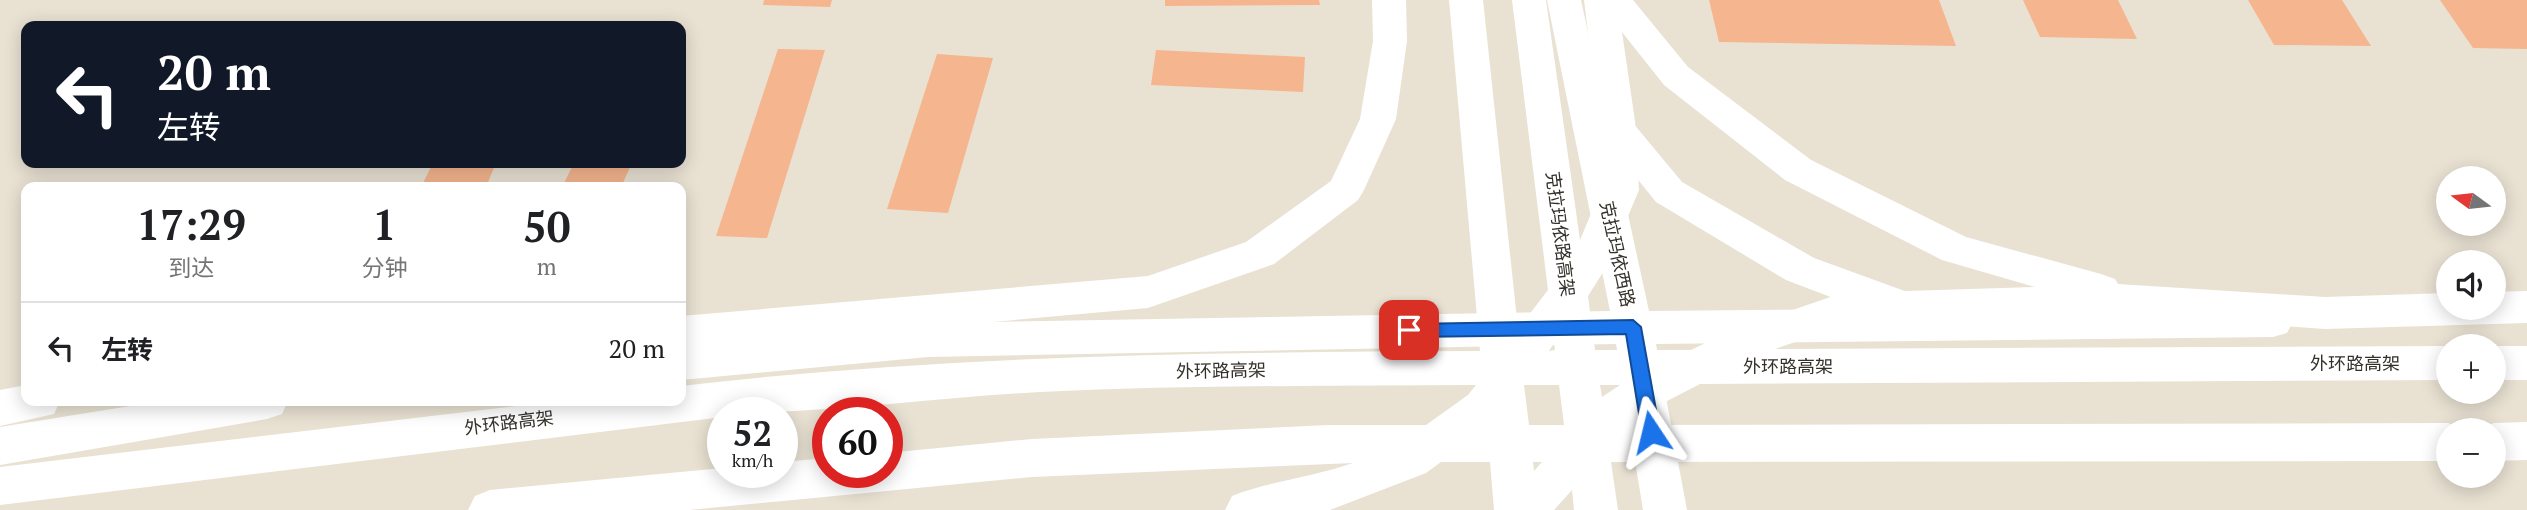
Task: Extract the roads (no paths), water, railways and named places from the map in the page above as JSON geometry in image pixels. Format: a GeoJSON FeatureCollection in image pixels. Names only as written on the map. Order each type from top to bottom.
{"type":"FeatureCollection","features":[{"type":"Feature","properties":{"kind":"main road"},"geometry":{"type":"LineString","coordinates":[[686,333],[1148,292],[1260,253],[1345,190],[1378,119],[1390,41],[1389,0]]}},
{"type":"Feature","properties":{"kind":"main road"},"geometry":{"type":"LineString","coordinates":[[1468,0],[1490,329],[1507,510]]}},
{"type":"Feature","properties":{"kind":"main road"},"geometry":{"type":"LineString","coordinates":[[1468,0],[1516,510]]}},
{"type":"Feature","properties":{"kind":"main road","name":"克拉玛依路高架"},"geometry":{"type":"LineString","coordinates":[[1529,0],[1596,510]]}},
{"type":"Feature","properties":{"kind":"main road","name":"克拉玛依西路"},"geometry":{"type":"LineString","coordinates":[[1564,0],[1633,327],[1665,510]]}},
{"type":"Feature","properties":{"kind":"main road"},"geometry":{"type":"LineString","coordinates":[[1247,510],[1323,493],[1410,460],[1421,453],[1483,408],[1588,266],[1620,190],[1617,121],[1601,0]]}},
{"type":"Feature","properties":{"kind":"main road"},"geometry":{"type":"LineString","coordinates":[[1615,0],[1676,76],[1798,170],[1956,249],[2137,300]]}},
{"type":"Feature","properties":{"kind":"main road"},"geometry":{"type":"LineString","coordinates":[[1583,88],[1669,192],[1800,269],[1948,324]]}},
{"type":"Feature","properties":{"kind":"main road"},"geometry":{"type":"LineString","coordinates":[[1526,510],[1622,403],[1742,344],[1842,309],[2137,300],[2325,313],[2527,307]]}},
{"type":"Feature","properties":{"kind":"main road"},"geometry":{"type":"LineString","coordinates":[[686,363],[928,340],[1633,327],[2527,319]]}},
{"type":"Feature","properties":{"kind":"main road","name":"外环路高架"},"geometry":{"type":"LineString","coordinates":[[686,404],[1041,375],[1322,369],[2436,363]]}},
{"type":"Feature","properties":{"kind":"main road"},"geometry":{"type":"LineString","coordinates":[[2506,363],[2527,363]]}},
{"type":"Feature","properties":{"kind":"main road"},"geometry":{"type":"LineString","coordinates":[[0,408],[21,404]]}},
{"type":"Feature","properties":{"kind":"main road"},"geometry":{"type":"LineString","coordinates":[[0,446],[237,406]]}},
{"type":"Feature","properties":{"kind":"main road","name":"外环路高架"},"geometry":{"type":"LineString","coordinates":[[0,486],[667,406]]}},
{"type":"Feature","properties":{"kind":"main road"},"geometry":{"type":"LineString","coordinates":[[903,470],[1032,458],[1329,443],[2436,442]]}},
{"type":"Feature","properties":{"kind":"main road"},"geometry":{"type":"LineString","coordinates":[[2506,442],[2527,442]]}},
{"type":"Feature","properties":{"kind":"main road"},"geometry":{"type":"LineString","coordinates":[[490,510],[812,479]]}}]}
